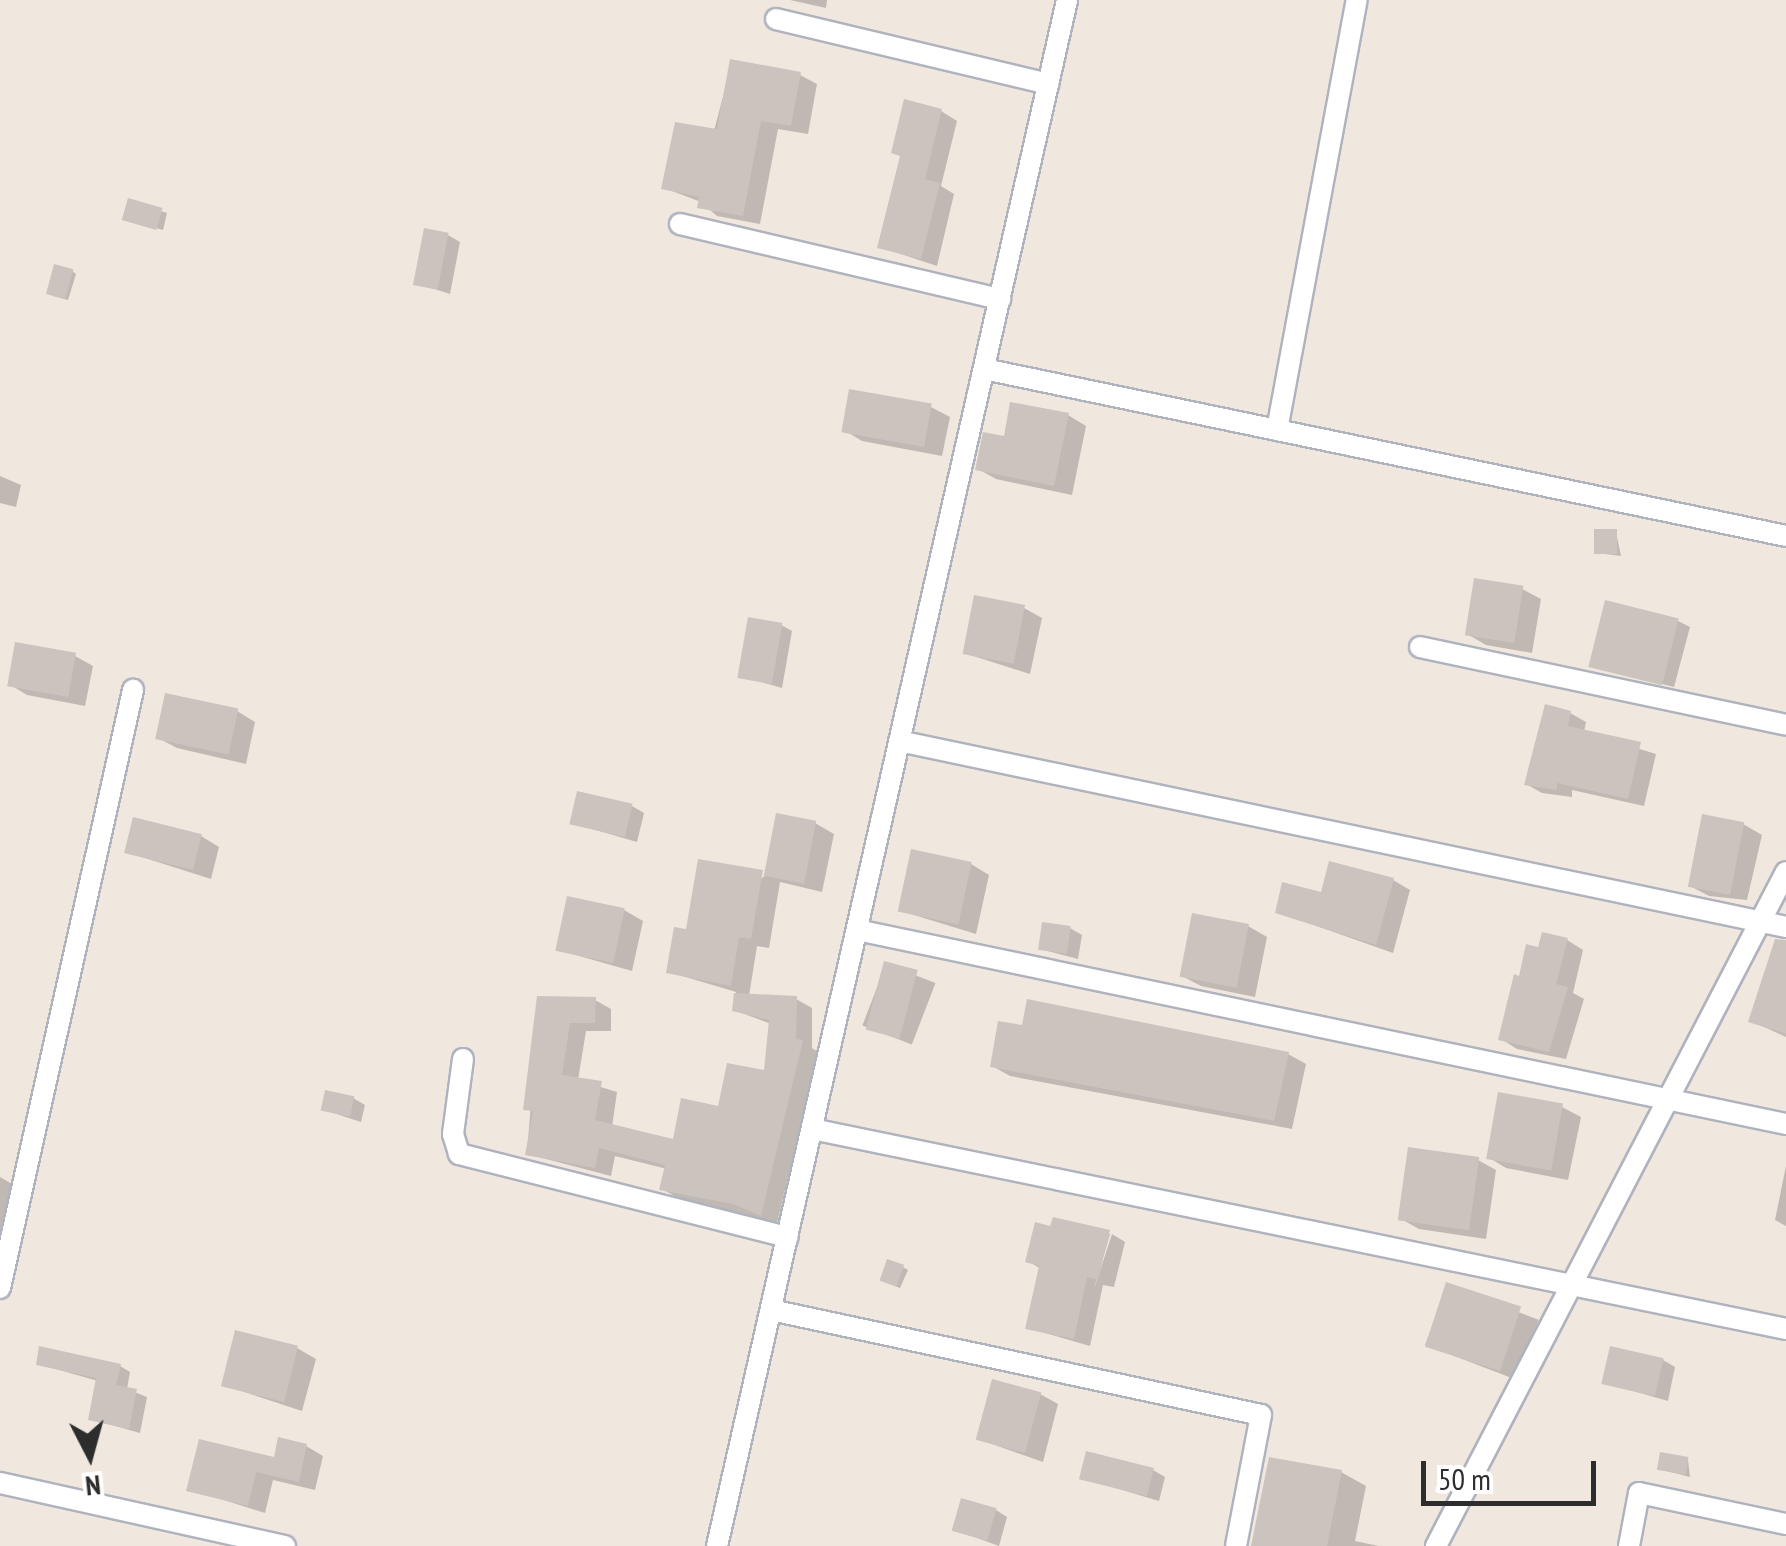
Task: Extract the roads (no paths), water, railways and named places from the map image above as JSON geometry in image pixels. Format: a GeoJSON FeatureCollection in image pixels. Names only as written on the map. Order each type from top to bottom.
{"type":"FeatureCollection","features":[{"type":"Feature","properties":{"kind":"street"},"geometry":{"type":"LineString","coordinates":[[718,1546],[1067,0]]}},
{"type":"Feature","properties":{"kind":"street"},"geometry":{"type":"LineString","coordinates":[[1278,430],[1357,0]]}},
{"type":"Feature","properties":{"kind":"street"},"geometry":{"type":"LineString","coordinates":[[776,19],[1048,84]]}},
{"type":"Feature","properties":{"kind":"street"},"geometry":{"type":"LineString","coordinates":[[680,224],[1000,299]]}},
{"type":"Feature","properties":{"kind":"street"},"geometry":{"type":"LineString","coordinates":[[984,369],[1786,536]]}},
{"type":"Feature","properties":{"kind":"street"},"geometry":{"type":"LineString","coordinates":[[1420,648],[1786,725]]}},
{"type":"Feature","properties":{"kind":"street"},"geometry":{"type":"LineString","coordinates":[[0,1288],[134,690]]}},
{"type":"Feature","properties":{"kind":"street"},"geometry":{"type":"LineString","coordinates":[[900,742],[1786,927]]}},
{"type":"Feature","properties":{"kind":"street"},"geometry":{"type":"LineString","coordinates":[[1436,1546],[1786,872]]}},
{"type":"Feature","properties":{"kind":"street"},"geometry":{"type":"LineString","coordinates":[[857,930],[1786,1124]]}},
{"type":"Feature","properties":{"kind":"street"},"geometry":{"type":"LineString","coordinates":[[463,1059],[453,1134],[460,1154],[788,1237]]}},
{"type":"Feature","properties":{"kind":"street"},"geometry":{"type":"LineString","coordinates":[[812,1129],[1786,1329]]}},
{"type":"Feature","properties":{"kind":"street"},"geometry":{"type":"LineString","coordinates":[[771,1310],[1261,1415],[1236,1546]]}},
{"type":"Feature","properties":{"kind":"street"},"geometry":{"type":"LineString","coordinates":[[0,1483],[285,1546]]}},
{"type":"Feature","properties":{"kind":"street"},"geometry":{"type":"LineString","coordinates":[[1629,1546],[1639,1493],[1786,1524]]}}]}
